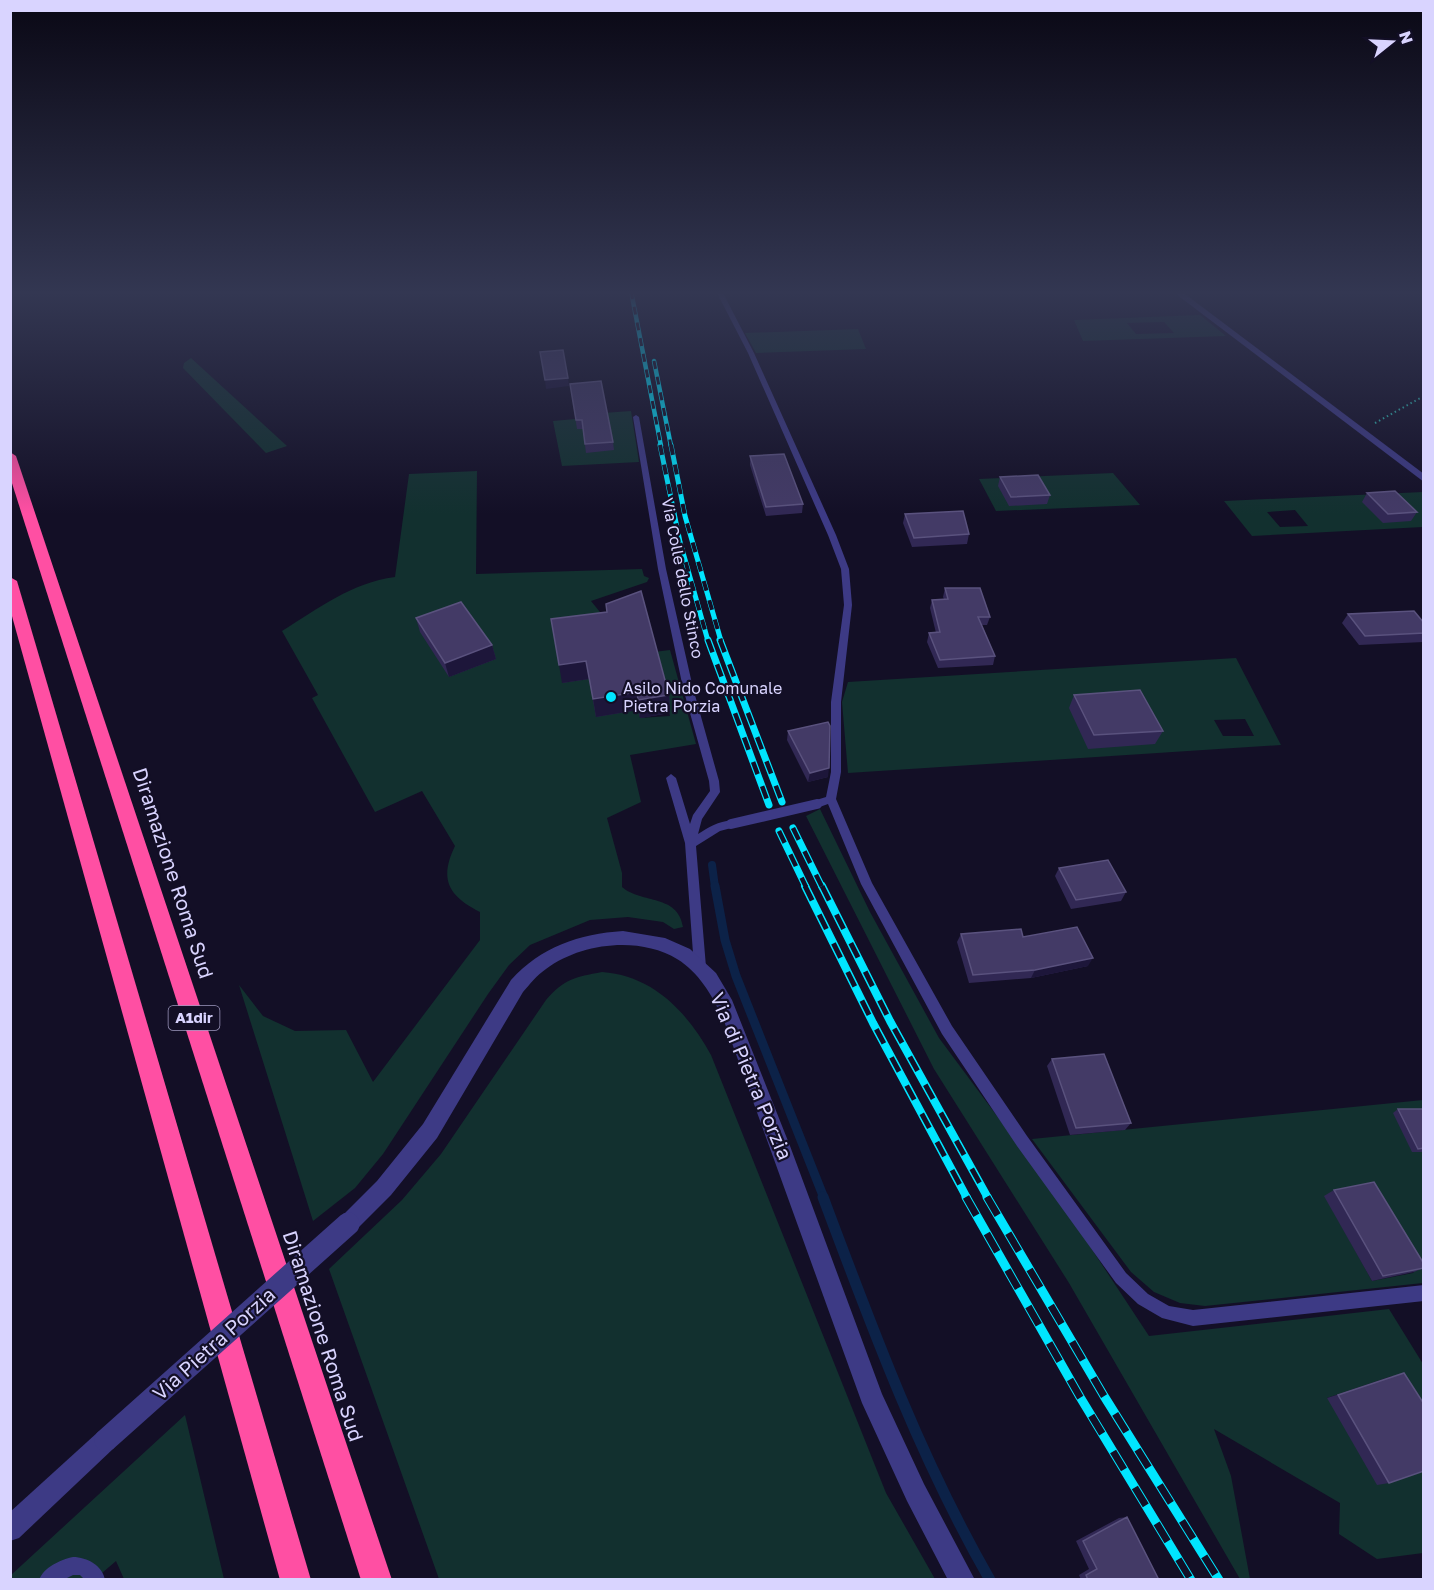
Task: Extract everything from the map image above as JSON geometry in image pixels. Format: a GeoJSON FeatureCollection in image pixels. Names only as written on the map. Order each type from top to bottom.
{"type":"FeatureCollection","features":[{"type":"Feature","properties":{"kind":"highway","name":"Diramazione Roma Sud"},"geometry":{"type":"LineString","coordinates":[[10,456],[376,1580]]}},
{"type":"Feature","properties":{"kind":"highway"},"geometry":{"type":"LineString","coordinates":[[10,581],[296,1580]]}},
{"type":"Feature","properties":{"kind":"street"},"geometry":{"type":"LineString","coordinates":[[1273,365],[1424,479]]}},
{"type":"Feature","properties":{"kind":"street","name":"Via di Pietra Porzia"},"geometry":{"type":"LineString","coordinates":[[348,1224],[384,1188],[430,1131],[517,986],[534,967],[551,956],[574,947],[629,939],[664,944],[682,952],[700,967],[714,986],[740,1043],[787,1161],[861,1372],[889,1438],[962,1580]]}},
{"type":"Feature","properties":{"kind":"street","name":"Via Pietra Porzia"},"geometry":{"type":"LineString","coordinates":[[10,1529],[348,1224]]}},
{"type":"Feature","properties":{"kind":"lane"},"geometry":{"type":"LineString","coordinates":[[756,365],[845,569],[848,605],[836,702],[836,772],[831,799],[867,884],[947,1030],[1022,1141],[1121,1278],[1143,1299],[1167,1313],[1193,1318],[1424,1293]]}},
{"type":"Feature","properties":{"kind":"lane","name":"Via Colle dello Stinco"},"geometry":{"type":"LineString","coordinates":[[636,417],[662,569],[688,688],[714,781],[715,792],[697,818],[690,844],[700,967]]}},
{"type":"Feature","properties":{"kind":"lane"},"geometry":{"type":"LineString","coordinates":[[671,778],[690,844],[717,828],[831,799]]}},
{"type":"Feature","properties":{"kind":"lane"},"geometry":{"type":"LineString","coordinates":[[48,1580],[67,1567],[77,1564],[87,1567],[97,1578]]}},
{"type":"Feature","properties":{"kind":"path"},"geometry":{"type":"LineString","coordinates":[[1356,428],[1370,426],[1424,396]]}},
{"type":"Feature","properties":{"kind":"green space"},"geometry":{"type":"Polygon","coordinates":[[[184,365],[199,365],[287,446],[266,453],[183,368],[184,365]]]}},
{"type":"Feature","properties":{"kind":"green space"},"geometry":{"type":"Polygon","coordinates":[[[631,411],[639,462],[562,466],[553,421],[575,419],[575,415],[631,411]]]}},
{"type":"Feature","properties":{"kind":"green space"},"geometry":{"type":"Polygon","coordinates":[[[477,471],[476,574],[642,569],[644,576],[649,578],[647,582],[591,601],[608,622],[603,677],[638,710],[640,718],[670,716],[654,652],[670,650],[696,744],[630,755],[641,802],[607,818],[622,873],[622,887],[639,896],[667,904],[680,917],[683,927],[674,929],[663,922],[628,917],[590,920],[530,945],[509,965],[488,994],[383,1154],[355,1188],[313,1221],[239,985],[263,1016],[295,1031],[346,1030],[373,1082],[480,940],[480,912],[460,900],[450,885],[447,877],[448,868],[455,846],[422,791],[375,812],[312,698],[318,695],[282,631],[322,605],[350,591],[379,580],[395,577],[409,474],[477,471]]]}},
{"type":"Feature","properties":{"kind":"green space"},"geometry":{"type":"Polygon","coordinates":[[[1113,473],[1140,505],[996,511],[979,479],[1113,473]]]}},
{"type":"Feature","properties":{"kind":"green space"},"geometry":{"type":"Polygon","coordinates":[[[1423,492],[1423,527],[1252,536],[1224,501],[1423,492]],[[1295,510],[1267,512],[1280,527],[1308,526],[1295,510]]]}},
{"type":"Feature","properties":{"kind":"green space"},"geometry":{"type":"Polygon","coordinates":[[[1236,658],[1281,745],[848,773],[842,702],[848,682],[1236,658]],[[1245,719],[1214,720],[1223,736],[1254,736],[1245,719]]]}},
{"type":"Feature","properties":{"kind":"green space"},"geometry":{"type":"Polygon","coordinates":[[[820,809],[870,912],[939,1038],[1058,1198],[1149,1336],[1389,1309],[1423,1364],[1423,1427],[1392,1376],[1327,1398],[1423,1468],[1423,1553],[1377,1559],[1339,1534],[1340,1503],[1214,1429],[1231,1476],[1250,1579],[1240,1579],[1069,1283],[934,1069],[806,816],[820,809]]]}},
{"type":"Feature","properties":{"kind":"green space"},"geometry":{"type":"Polygon","coordinates":[[[602,972],[638,981],[667,999],[691,1024],[711,1055],[886,1493],[935,1579],[439,1579],[329,1269],[402,1200],[441,1154],[546,1000],[559,987],[571,980],[602,972]]]}},
{"type":"Feature","properties":{"kind":"green space"},"geometry":{"type":"Polygon","coordinates":[[[1423,1100],[1423,1283],[1205,1306],[1180,1303],[1154,1292],[1131,1272],[1032,1139],[1423,1100]],[[1325,1196],[1372,1281],[1414,1272],[1325,1196]]]}},
{"type":"Feature","properties":{"kind":"green space"},"geometry":{"type":"Polygon","coordinates":[[[185,1415],[224,1579],[124,1579],[116,1561],[95,1579],[11,1580],[10,1576],[185,1415]]]}},
{"type":"Feature","properties":{"kind":"building"},"geometry":{"type":"Polygon","coordinates":[[[542,365],[566,365],[568,378],[545,380],[542,365]]]}},
{"type":"Feature","properties":{"kind":"building"},"geometry":{"type":"Polygon","coordinates":[[[601,381],[613,442],[585,444],[582,420],[576,420],[570,384],[601,381]]]}},
{"type":"Feature","properties":{"kind":"building"},"geometry":{"type":"Polygon","coordinates":[[[784,454],[803,504],[766,507],[750,456],[784,454]]]}},
{"type":"Feature","properties":{"kind":"building"},"geometry":{"type":"Polygon","coordinates":[[[1038,475],[1050,495],[1011,497],[1000,477],[1038,475]]]}},
{"type":"Feature","properties":{"kind":"building"},"geometry":{"type":"Polygon","coordinates":[[[1395,491],[1417,512],[1388,514],[1367,493],[1395,491]]]}},
{"type":"Feature","properties":{"kind":"building"},"geometry":{"type":"Polygon","coordinates":[[[963,511],[969,534],[914,538],[905,514],[963,511]]]}},
{"type":"Feature","properties":{"kind":"building"},"geometry":{"type":"Polygon","coordinates":[[[945,588],[980,588],[990,617],[978,617],[995,656],[940,660],[929,633],[940,632],[932,600],[948,599],[945,588]]]}},
{"type":"Feature","properties":{"kind":"building"},"geometry":{"type":"Polygon","coordinates":[[[641,591],[669,695],[638,700],[637,692],[593,699],[586,661],[559,665],[551,619],[607,612],[606,604],[641,591]]]}},
{"type":"Feature","properties":{"kind":"building"},"geometry":{"type":"Polygon","coordinates":[[[461,602],[492,645],[445,663],[416,618],[461,602]]]}},
{"type":"Feature","properties":{"kind":"building"},"geometry":{"type":"Polygon","coordinates":[[[1414,611],[1424,623],[1424,633],[1365,636],[1348,614],[1414,611]]]}},
{"type":"Feature","properties":{"kind":"building"},"geometry":{"type":"Polygon","coordinates":[[[1140,690],[1163,731],[1094,735],[1074,695],[1140,690]]]}},
{"type":"Feature","properties":{"kind":"building"},"geometry":{"type":"Polygon","coordinates":[[[828,722],[830,726],[829,768],[810,773],[788,731],[828,722]]]}},
{"type":"Feature","properties":{"kind":"building"},"geometry":{"type":"Polygon","coordinates":[[[1108,860],[1126,892],[1076,900],[1059,868],[1108,860]]]}},
{"type":"Feature","properties":{"kind":"building"},"geometry":{"type":"Polygon","coordinates":[[[1077,927],[1093,958],[1035,970],[973,975],[961,934],[1021,929],[1023,937],[1077,927]]]}},
{"type":"Feature","properties":{"kind":"building"},"geometry":{"type":"Polygon","coordinates":[[[1104,1054],[1131,1123],[1076,1128],[1052,1059],[1104,1054]]]}},
{"type":"Feature","properties":{"kind":"building"},"geometry":{"type":"Polygon","coordinates":[[[1398,1109],[1424,1109],[1424,1148],[1418,1149],[1398,1109]]]}},
{"type":"Feature","properties":{"kind":"building"},"geometry":{"type":"Polygon","coordinates":[[[1374,1182],[1424,1264],[1424,1268],[1383,1276],[1334,1190],[1374,1182]]]}},
{"type":"Feature","properties":{"kind":"building"},"geometry":{"type":"Polygon","coordinates":[[[1404,1373],[1424,1404],[1424,1471],[1389,1483],[1338,1395],[1404,1373]]]}},
{"type":"Feature","properties":{"kind":"building"},"geometry":{"type":"Polygon","coordinates":[[[1127,1517],[1159,1580],[1088,1580],[1086,1575],[1097,1569],[1083,1541],[1127,1517]]]}},
{"type":"Feature","properties":{"kind":"waterway"},"geometry":{"type":"LineString","coordinates":[[712,865],[715,887]]}},
{"type":"Feature","properties":{"kind":"waterway"},"geometry":{"type":"LineString","coordinates":[[715,886],[725,940],[736,976],[824,1198]]}},
{"type":"Feature","properties":{"kind":"waterway"},"geometry":{"type":"LineString","coordinates":[[823,1197],[879,1344],[919,1440],[990,1580]]}},
{"type":"Feature","properties":{"kind":"railway"},"geometry":{"type":"LineString","coordinates":[[645,365],[661,446]]}},
{"type":"Feature","properties":{"kind":"railway"},"geometry":{"type":"LineString","coordinates":[[655,365],[671,446]]}},
{"type":"Feature","properties":{"kind":"railway"},"geometry":{"type":"LineString","coordinates":[[660,445],[680,542],[708,641]]}},
{"type":"Feature","properties":{"kind":"railway"},"geometry":{"type":"LineString","coordinates":[[671,445],[685,516],[721,641]]}},
{"type":"Feature","properties":{"kind":"railway"},"geometry":{"type":"LineString","coordinates":[[708,640],[769,805]]}},
{"type":"Feature","properties":{"kind":"railway"},"geometry":{"type":"LineString","coordinates":[[720,640],[782,802]]}},
{"type":"Feature","properties":{"kind":"railway"},"geometry":{"type":"LineString","coordinates":[[793,828],[822,887]]}},
{"type":"Feature","properties":{"kind":"railway"},"geometry":{"type":"LineString","coordinates":[[779,831],[806,887]]}},
{"type":"Feature","properties":{"kind":"railway"},"geometry":{"type":"LineString","coordinates":[[805,886],[873,1023],[967,1198]]}},
{"type":"Feature","properties":{"kind":"railway"},"geometry":{"type":"LineString","coordinates":[[822,886],[890,1021],[988,1198]]}},
{"type":"Feature","properties":{"kind":"railway"},"geometry":{"type":"LineString","coordinates":[[966,1197],[1080,1397],[1191,1580]]}},
{"type":"Feature","properties":{"kind":"railway"},"geometry":{"type":"LineString","coordinates":[[987,1197],[1104,1396],[1219,1580]]}},
{"type":"Feature","properties":{"kind":"place","name":"Asilo Nido Comunale Pietra Porzia"},"geometry":{"type":"Point","coordinates":[611,697]}}]}
